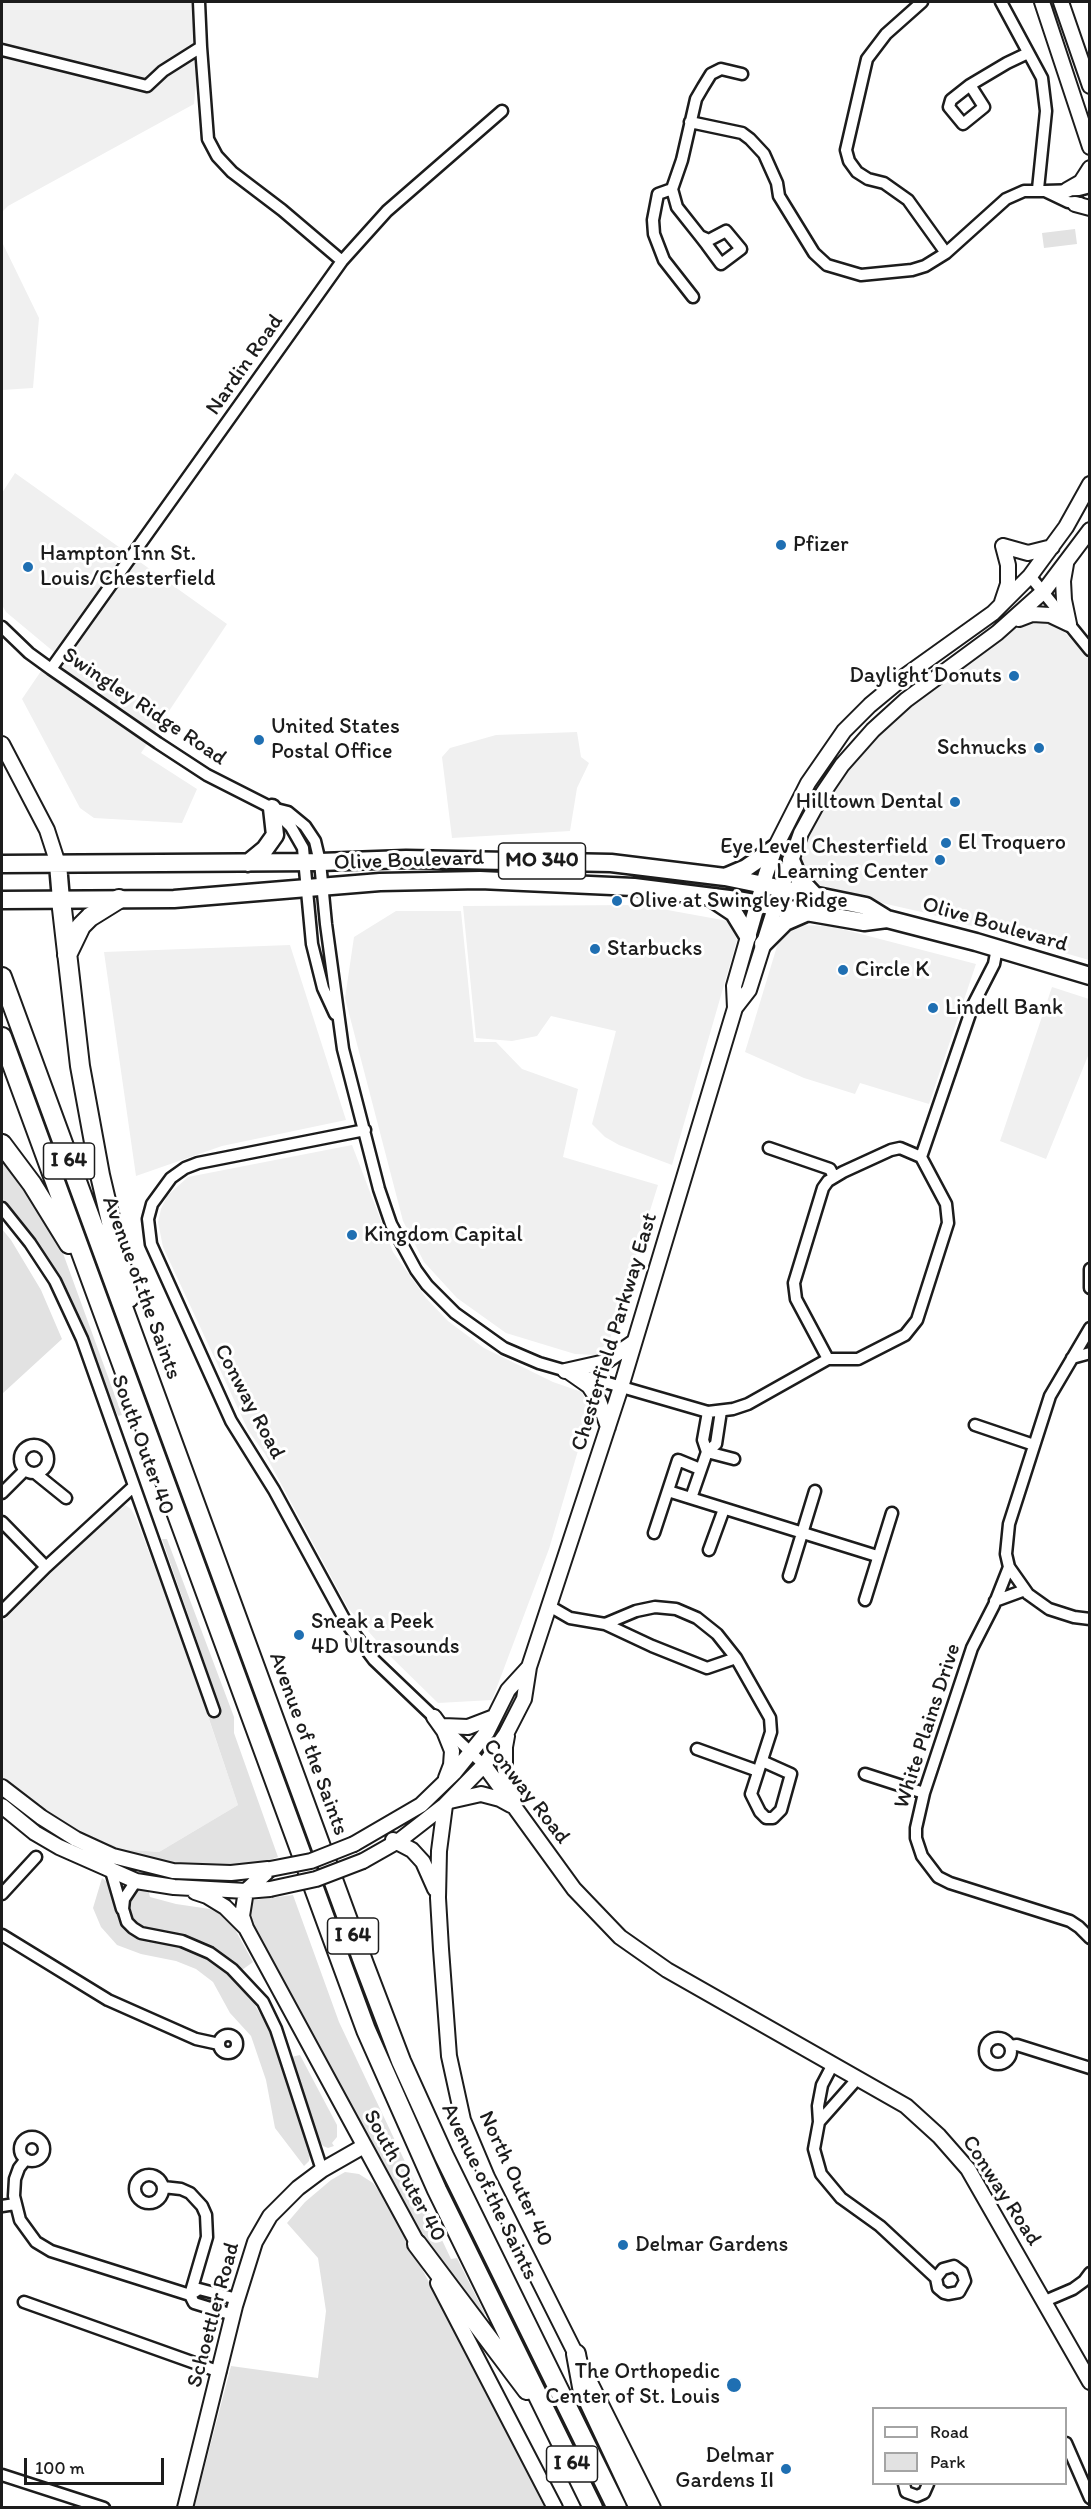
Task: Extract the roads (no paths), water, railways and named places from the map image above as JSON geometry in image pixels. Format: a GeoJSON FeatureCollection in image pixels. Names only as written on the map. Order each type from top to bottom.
{"type":"FeatureCollection","features":[{"type":"Feature","properties":{"kind":"highway"},"geometry":{"type":"LineString","coordinates":[[66,956],[81,926],[90,917],[118,899]]}},
{"type":"Feature","properties":{"kind":"highway"},"geometry":{"type":"LineString","coordinates":[[61,900],[80,1066],[102,1184],[128,1288],[136,1345]]}},
{"type":"Feature","properties":{"kind":"highway","name":"Avenue of the Saints"},"geometry":{"type":"LineString","coordinates":[[2,977],[401,2061],[444,2156],[617,2508]]}},
{"type":"Feature","properties":{"kind":"highway","name":"Avenue of the Saints"},"geometry":{"type":"LineString","coordinates":[[2,1037],[374,2049],[437,2190],[593,2508]]}},
{"type":"Feature","properties":{"kind":"highway"},"geometry":{"type":"LineString","coordinates":[[2,1144],[32,1184],[89,1276]]}},
{"type":"Feature","properties":{"kind":"highway"},"geometry":{"type":"LineString","coordinates":[[417,2244],[550,2420]]}},
{"type":"Feature","properties":{"kind":"highway"},"geometry":{"type":"LineString","coordinates":[[576,2354],[582,2387],[639,2508]]}},
{"type":"Feature","properties":{"kind":"main road"},"geometry":{"type":"LineString","coordinates":[[248,863],[266,849],[275,835],[272,808]]}},
{"type":"Feature","properties":{"kind":"main road"},"geometry":{"type":"LineString","coordinates":[[725,877],[746,868],[775,848]]}},
{"type":"Feature","properties":{"kind":"main road","name":"Olive Boulevard"},"geometry":{"type":"LineString","coordinates":[[58,864],[406,859],[611,863],[725,877],[763,886],[778,898],[808,912],[864,922],[887,919]]}},
{"type":"Feature","properties":{"kind":"main road"},"geometry":{"type":"LineString","coordinates":[[791,860],[799,879],[816,896]]}},
{"type":"Feature","properties":{"kind":"main road","name":"MO 340"},"geometry":{"type":"LineString","coordinates":[[2,864],[58,864]]}},
{"type":"Feature","properties":{"kind":"main road"},"geometry":{"type":"LineString","coordinates":[[58,864],[61,900]]}},
{"type":"Feature","properties":{"kind":"main road","name":"Olive Boulevard"},"geometry":{"type":"LineString","coordinates":[[2,900],[210,897],[413,880],[503,880],[622,886],[758,903],[778,898],[816,896],[866,906],[887,919],[998,948],[1089,976]]}},
{"type":"Feature","properties":{"kind":"main road"},"geometry":{"type":"LineString","coordinates":[[707,895],[734,913],[748,936]]}},
{"type":"Feature","properties":{"kind":"main road"},"geometry":{"type":"LineString","coordinates":[[763,944],[786,922],[808,912]]}},
{"type":"Feature","properties":{"kind":"street"},"geometry":{"type":"LineString","coordinates":[[199,2],[208,139],[217,156],[232,172],[282,210],[342,261]]}},
{"type":"Feature","properties":{"kind":"street"},"geometry":{"type":"LineString","coordinates":[[922,2],[886,34],[867,59],[846,150],[849,161],[857,172],[868,179],[884,183],[908,200],[946,253]]}},
{"type":"Feature","properties":{"kind":"street"},"geometry":{"type":"LineString","coordinates":[[1001,2],[1042,78],[1046,94],[1041,190]]}},
{"type":"Feature","properties":{"kind":"street"},"geometry":{"type":"LineString","coordinates":[[1042,2],[1089,147]]}},
{"type":"Feature","properties":{"kind":"street"},"geometry":{"type":"LineString","coordinates":[[1061,2],[1089,86]]}},
{"type":"Feature","properties":{"kind":"street"},"geometry":{"type":"LineString","coordinates":[[2,50],[147,86],[201,46]]}},
{"type":"Feature","properties":{"kind":"street"},"geometry":{"type":"LineString","coordinates":[[970,85],[1028,53]]}},
{"type":"Feature","properties":{"kind":"street"},"geometry":{"type":"LineString","coordinates":[[699,236],[677,207],[672,189],[682,160],[696,99],[711,74],[721,69],[742,74]]}},
{"type":"Feature","properties":{"kind":"street","name":"Nardin Road"},"geometry":{"type":"LineString","coordinates":[[51,669],[342,261],[387,211],[502,111]]}},
{"type":"Feature","properties":{"kind":"street"},"geometry":{"type":"LineString","coordinates":[[690,122],[742,133],[758,146],[777,183],[779,196],[814,254],[827,265],[861,275],[897,272],[926,266],[946,253],[1006,199],[1024,191],[1079,190],[1089,187]]}},
{"type":"Feature","properties":{"kind":"street"},"geometry":{"type":"LineString","coordinates":[[1067,190],[1081,182],[1089,168]]}},
{"type":"Feature","properties":{"kind":"street"},"geometry":{"type":"LineString","coordinates":[[672,189],[658,194],[653,220],[654,234],[664,260],[693,297]]}},
{"type":"Feature","properties":{"kind":"street"},"geometry":{"type":"LineString","coordinates":[[1041,190],[1082,202],[1089,208]]}},
{"type":"Feature","properties":{"kind":"street","name":"Chesterfield Parkway East"},"geometry":{"type":"LineString","coordinates":[[2,1806],[43,1837],[77,1857],[136,1881],[178,1887],[246,1891],[270,1889],[316,1880],[363,1861],[398,1841],[446,1803],[484,1765],[510,1726],[524,1699],[529,1667],[551,1607],[621,1387],[735,1008],[734,986],[775,848],[808,783],[844,731],[904,676],[962,637],[999,608],[1030,576],[1052,547],[1066,527],[1089,484]]}},
{"type":"Feature","properties":{"kind":"street"},"geometry":{"type":"LineString","coordinates":[[1008,624],[1044,591],[1089,530]]}},
{"type":"Feature","properties":{"kind":"street"},"geometry":{"type":"LineString","coordinates":[[999,608],[1008,584],[1008,565],[1003,546],[1028,553],[1052,547]]}},
{"type":"Feature","properties":{"kind":"street"},"geometry":{"type":"LineString","coordinates":[[1067,561],[1063,581],[1069,624]]}},
{"type":"Feature","properties":{"kind":"street"},"geometry":{"type":"LineString","coordinates":[[1030,576],[1089,650]]}},
{"type":"Feature","properties":{"kind":"street"},"geometry":{"type":"LineString","coordinates":[[1008,624],[1032,614],[1050,615],[1069,624]]}},
{"type":"Feature","properties":{"kind":"street","name":"Chesterfield Parkway East"},"geometry":{"type":"LineString","coordinates":[[735,1008],[749,990],[801,833],[823,793],[842,765],[873,730],[906,700],[1008,624]]}},
{"type":"Feature","properties":{"kind":"street","name":"Swingley Ridge Road"},"geometry":{"type":"LineString","coordinates":[[2,627],[29,653],[51,669],[207,775],[272,808],[288,812],[305,826],[315,841],[313,862],[315,959],[323,988],[339,1026]]}},
{"type":"Feature","properties":{"kind":"street"},"geometry":{"type":"LineString","coordinates":[[2,744],[47,830],[58,864]]}},
{"type":"Feature","properties":{"kind":"street","name":"Swingley Ridge Road"},"geometry":{"type":"LineString","coordinates":[[313,862],[315,888],[343,1049],[384,1208],[406,1255],[427,1285],[455,1313],[504,1348],[539,1363],[708,1412]]}},
{"type":"Feature","properties":{"kind":"street"},"geometry":{"type":"LineString","coordinates":[[921,1157],[973,1005],[994,964],[998,948]]}},
{"type":"Feature","properties":{"kind":"street","name":"Conway Road"},"geometry":{"type":"LineString","coordinates":[[365,1130],[185,1168],[171,1178],[152,1204],[148,1219],[154,1255],[231,1421],[274,1490],[347,1624],[370,1655],[484,1765],[574,1888],[620,1937],[667,1970],[906,2106],[924,2120],[968,2169],[1089,2382]]}},
{"type":"Feature","properties":{"kind":"street"},"geometry":{"type":"LineString","coordinates":[[769,1148],[830,1168],[834,1177]]}},
{"type":"Feature","properties":{"kind":"street"},"geometry":{"type":"LineString","coordinates":[[707,1452],[704,1440],[708,1412],[748,1404],[828,1359],[858,1359],[904,1335],[917,1320],[948,1223],[946,1204],[921,1157],[900,1148],[834,1177],[823,1188],[794,1283],[796,1299],[828,1359]]}},
{"type":"Feature","properties":{"kind":"street","name":"South Outer 40"},"geometry":{"type":"LineString","coordinates":[[2,1208],[30,1243],[54,1281],[82,1339],[214,1711]]}},
{"type":"Feature","properties":{"kind":"street"},"geometry":{"type":"LineString","coordinates":[[1089,1269],[1089,1288]]}},
{"type":"Feature","properties":{"kind":"street","name":"White Plains Drive"},"geometry":{"type":"LineString","coordinates":[[1089,1328],[1050,1396],[1009,1524],[1006,1554],[1009,1567],[972,1648],[924,1793],[916,1828],[916,1838],[922,1856],[939,1877],[950,1883],[1070,1921],[1089,1938]]}},
{"type":"Feature","properties":{"kind":"street"},"geometry":{"type":"LineString","coordinates":[[567,1371],[605,1362],[634,1342]]}},
{"type":"Feature","properties":{"kind":"street"},"geometry":{"type":"LineString","coordinates":[[1072,1358],[1089,1353]]}},
{"type":"Feature","properties":{"kind":"street"},"geometry":{"type":"LineString","coordinates":[[567,1371],[589,1386],[599,1401],[608,1427]]}},
{"type":"Feature","properties":{"kind":"street"},"geometry":{"type":"LineString","coordinates":[[691,1498],[707,1452],[716,1444],[721,1410]]}},
{"type":"Feature","properties":{"kind":"street"},"geometry":{"type":"LineString","coordinates":[[975,1425],[1034,1445]]}},
{"type":"Feature","properties":{"kind":"street"},"geometry":{"type":"LineString","coordinates":[[707,1452],[734,1459]]}},
{"type":"Feature","properties":{"kind":"street"},"geometry":{"type":"LineString","coordinates":[[654,1533],[678,1460],[700,1469]]}},
{"type":"Feature","properties":{"kind":"street"},"geometry":{"type":"LineString","coordinates":[[2,1493],[30,1471],[66,1498]]}},
{"type":"Feature","properties":{"kind":"street"},"geometry":{"type":"LineString","coordinates":[[2,1611],[134,1486]]}},
{"type":"Feature","properties":{"kind":"street"},"geometry":{"type":"LineString","coordinates":[[668,1491],[877,1556]]}},
{"type":"Feature","properties":{"kind":"street"},"geometry":{"type":"LineString","coordinates":[[789,1576],[815,1491]]}},
{"type":"Feature","properties":{"kind":"street"},"geometry":{"type":"LineString","coordinates":[[709,1550],[724,1509]]}},
{"type":"Feature","properties":{"kind":"street"},"geometry":{"type":"LineString","coordinates":[[865,1600],[892,1513]]}},
{"type":"Feature","properties":{"kind":"street"},"geometry":{"type":"LineString","coordinates":[[2,1522],[46,1567]]}},
{"type":"Feature","properties":{"kind":"street"},"geometry":{"type":"LineString","coordinates":[[1009,1567],[1025,1590],[1048,1609],[1089,1619]]}},
{"type":"Feature","properties":{"kind":"street"},"geometry":{"type":"LineString","coordinates":[[995,1601],[1025,1590]]}},
{"type":"Feature","properties":{"kind":"street"},"geometry":{"type":"LineString","coordinates":[[551,1607],[570,1618],[605,1623],[652,1646],[707,1668],[736,1658]]}},
{"type":"Feature","properties":{"kind":"street"},"geometry":{"type":"LineString","coordinates":[[605,1623],[636,1611],[655,1607],[676,1609],[697,1618],[717,1634],[736,1658],[770,1718],[771,1732],[760,1766],[751,1794],[759,1812],[766,1818],[773,1818],[781,1810],[791,1774],[760,1766],[697,1749]]}},
{"type":"Feature","properties":{"kind":"street","name":"Chesterfield Parkway East"},"geometry":{"type":"LineString","coordinates":[[2,1787],[41,1817],[76,1839],[103,1851],[173,1871],[231,1873],[265,1871],[311,1861],[354,1844],[421,1805],[472,1753],[495,1717],[508,1690],[529,1667]]}},
{"type":"Feature","properties":{"kind":"street"},"geometry":{"type":"LineString","coordinates":[[439,1722],[463,1728],[495,1717]]}},
{"type":"Feature","properties":{"kind":"street"},"geometry":{"type":"LineString","coordinates":[[439,1722],[452,1751],[451,1765],[444,1783]]}},
{"type":"Feature","properties":{"kind":"street"},"geometry":{"type":"LineString","coordinates":[[510,1726],[505,1747],[505,1770],[515,1808]]}},
{"type":"Feature","properties":{"kind":"street"},"geometry":{"type":"LineString","coordinates":[[866,1774],[924,1793]]}},
{"type":"Feature","properties":{"kind":"street"},"geometry":{"type":"LineString","coordinates":[[446,1803],[482,1794],[500,1799],[515,1808]]}},
{"type":"Feature","properties":{"kind":"street","name":"North Outer 40"},"geometry":{"type":"LineString","coordinates":[[446,1803],[439,1851],[438,1898],[449,2056],[463,2120],[487,2177],[653,2508]]}},
{"type":"Feature","properties":{"kind":"street"},"geometry":{"type":"LineString","coordinates":[[370,1835],[398,1841],[423,1862],[431,1875],[438,1898]]}},
{"type":"Feature","properties":{"kind":"street"},"geometry":{"type":"LineString","coordinates":[[103,1851],[116,1897],[133,1928],[141,1933],[182,1941],[210,1953],[232,1969],[263,2002],[276,2030],[322,2170]]}},
{"type":"Feature","properties":{"kind":"street"},"geometry":{"type":"LineString","coordinates":[[2,1894],[36,1857]]}},
{"type":"Feature","properties":{"kind":"street"},"geometry":{"type":"LineString","coordinates":[[246,1891],[265,1871]]}},
{"type":"Feature","properties":{"kind":"street"},"geometry":{"type":"LineString","coordinates":[[124,1915],[124,1899],[136,1881]]}},
{"type":"Feature","properties":{"kind":"street"},"geometry":{"type":"LineString","coordinates":[[178,1887],[207,1896],[225,1907],[246,1928]]}},
{"type":"Feature","properties":{"kind":"street","name":"South Outer 40"},"geometry":{"type":"LineString","coordinates":[[246,1891],[242,1916],[246,1928],[499,2396],[555,2508]]}},
{"type":"Feature","properties":{"kind":"street"},"geometry":{"type":"LineString","coordinates":[[2,1935],[108,2000],[196,2038],[219,2044]]}},
{"type":"Feature","properties":{"kind":"street"},"geometry":{"type":"LineString","coordinates":[[1010,2046],[1017,2045],[1089,2068]]}},
{"type":"Feature","properties":{"kind":"street"},"geometry":{"type":"LineString","coordinates":[[832,2064],[822,2085],[814,2149],[822,2174],[842,2198],[880,2226],[936,2278]]}},
{"type":"Feature","properties":{"kind":"street"},"geometry":{"type":"LineString","coordinates":[[819,2122],[858,2078]]}},
{"type":"Feature","properties":{"kind":"street"},"geometry":{"type":"LineString","coordinates":[[822,2085],[831,2093],[842,2096]]}},
{"type":"Feature","properties":{"kind":"street","name":"Schoettler Road"},"geometry":{"type":"LineString","coordinates":[[185,2508],[237,2299],[255,2242],[270,2216],[298,2187],[364,2146]]}},
{"type":"Feature","properties":{"kind":"street"},"geometry":{"type":"LineString","coordinates":[[26,2159],[15,2179],[15,2204],[20,2220],[36,2242],[51,2251],[190,2295]]}},
{"type":"Feature","properties":{"kind":"street"},"geometry":{"type":"LineString","coordinates":[[162,2187],[181,2189],[190,2193],[202,2206],[206,2215],[207,2237],[190,2295],[194,2303],[233,2315]]}},
{"type":"Feature","properties":{"kind":"street"},"geometry":{"type":"LineString","coordinates":[[2,2206],[15,2204]]}},
{"type":"Feature","properties":{"kind":"street"},"geometry":{"type":"LineString","coordinates":[[1045,2301],[1073,2289],[1084,2281],[1089,2273]]}},
{"type":"Feature","properties":{"kind":"street"},"geometry":{"type":"LineString","coordinates":[[190,2295],[199,2289],[237,2299]]}},
{"type":"Feature","properties":{"kind":"street"},"geometry":{"type":"LineString","coordinates":[[24,2302],[220,2372]]}},
{"type":"Feature","properties":{"kind":"street"},"geometry":{"type":"LineString","coordinates":[[1067,2448],[1089,2498]]}},
{"type":"Feature","properties":{"kind":"street"},"geometry":{"type":"LineString","coordinates":[[2,2475],[104,2508]]}},
{"type":"Feature","properties":{"kind":"street"},"geometry":{"type":"LineString","coordinates":[[904,2485],[906,2492],[917,2496],[924,2493],[928,2485]]}},
{"type":"Feature","properties":{"kind":"place","name":"Pfizer"},"geometry":{"type":"Point","coordinates":[781,545]}},
{"type":"Feature","properties":{"kind":"place","name":"Hampton Inn St. Louis/Chesterfield"},"geometry":{"type":"Point","coordinates":[28,567]}},
{"type":"Feature","properties":{"kind":"place","name":"Daylight Donuts"},"geometry":{"type":"Point","coordinates":[1014,676]}},
{"type":"Feature","properties":{"kind":"place","name":"United States Postal Office"},"geometry":{"type":"Point","coordinates":[259,740]}},
{"type":"Feature","properties":{"kind":"place","name":"Schnucks"},"geometry":{"type":"Point","coordinates":[1039,748]}},
{"type":"Feature","properties":{"kind":"place","name":"Hilltown Dental"},"geometry":{"type":"Point","coordinates":[955,802]}},
{"type":"Feature","properties":{"kind":"place","name":"El Troquero"},"geometry":{"type":"Point","coordinates":[946,843]}},
{"type":"Feature","properties":{"kind":"place","name":"Eye Level Chesterfield Learning Center"},"geometry":{"type":"Point","coordinates":[940,860]}},
{"type":"Feature","properties":{"kind":"place","name":"Olive at Swingley Ridge"},"geometry":{"type":"Point","coordinates":[617,901]}},
{"type":"Feature","properties":{"kind":"place","name":"Starbucks"},"geometry":{"type":"Point","coordinates":[595,949]}},
{"type":"Feature","properties":{"kind":"place","name":"Circle K"},"geometry":{"type":"Point","coordinates":[843,970]}},
{"type":"Feature","properties":{"kind":"place","name":"Lindell Bank"},"geometry":{"type":"Point","coordinates":[933,1008]}},
{"type":"Feature","properties":{"kind":"place","name":"Kingdom Capital"},"geometry":{"type":"Point","coordinates":[352,1235]}},
{"type":"Feature","properties":{"kind":"place","name":"Sneak a Peek 4D Ultrasounds"},"geometry":{"type":"Point","coordinates":[299,1635]}},
{"type":"Feature","properties":{"kind":"place","name":"Delmar Gardens"},"geometry":{"type":"Point","coordinates":[623,2245]}},
{"type":"Feature","properties":{"kind":"place","name":"The Orthopedic Center of St. Louis"},"geometry":{"type":"Point","coordinates":[734,2385]}},
{"type":"Feature","properties":{"kind":"place","name":"Delmar Gardens II"},"geometry":{"type":"Point","coordinates":[786,2469]}}]}
